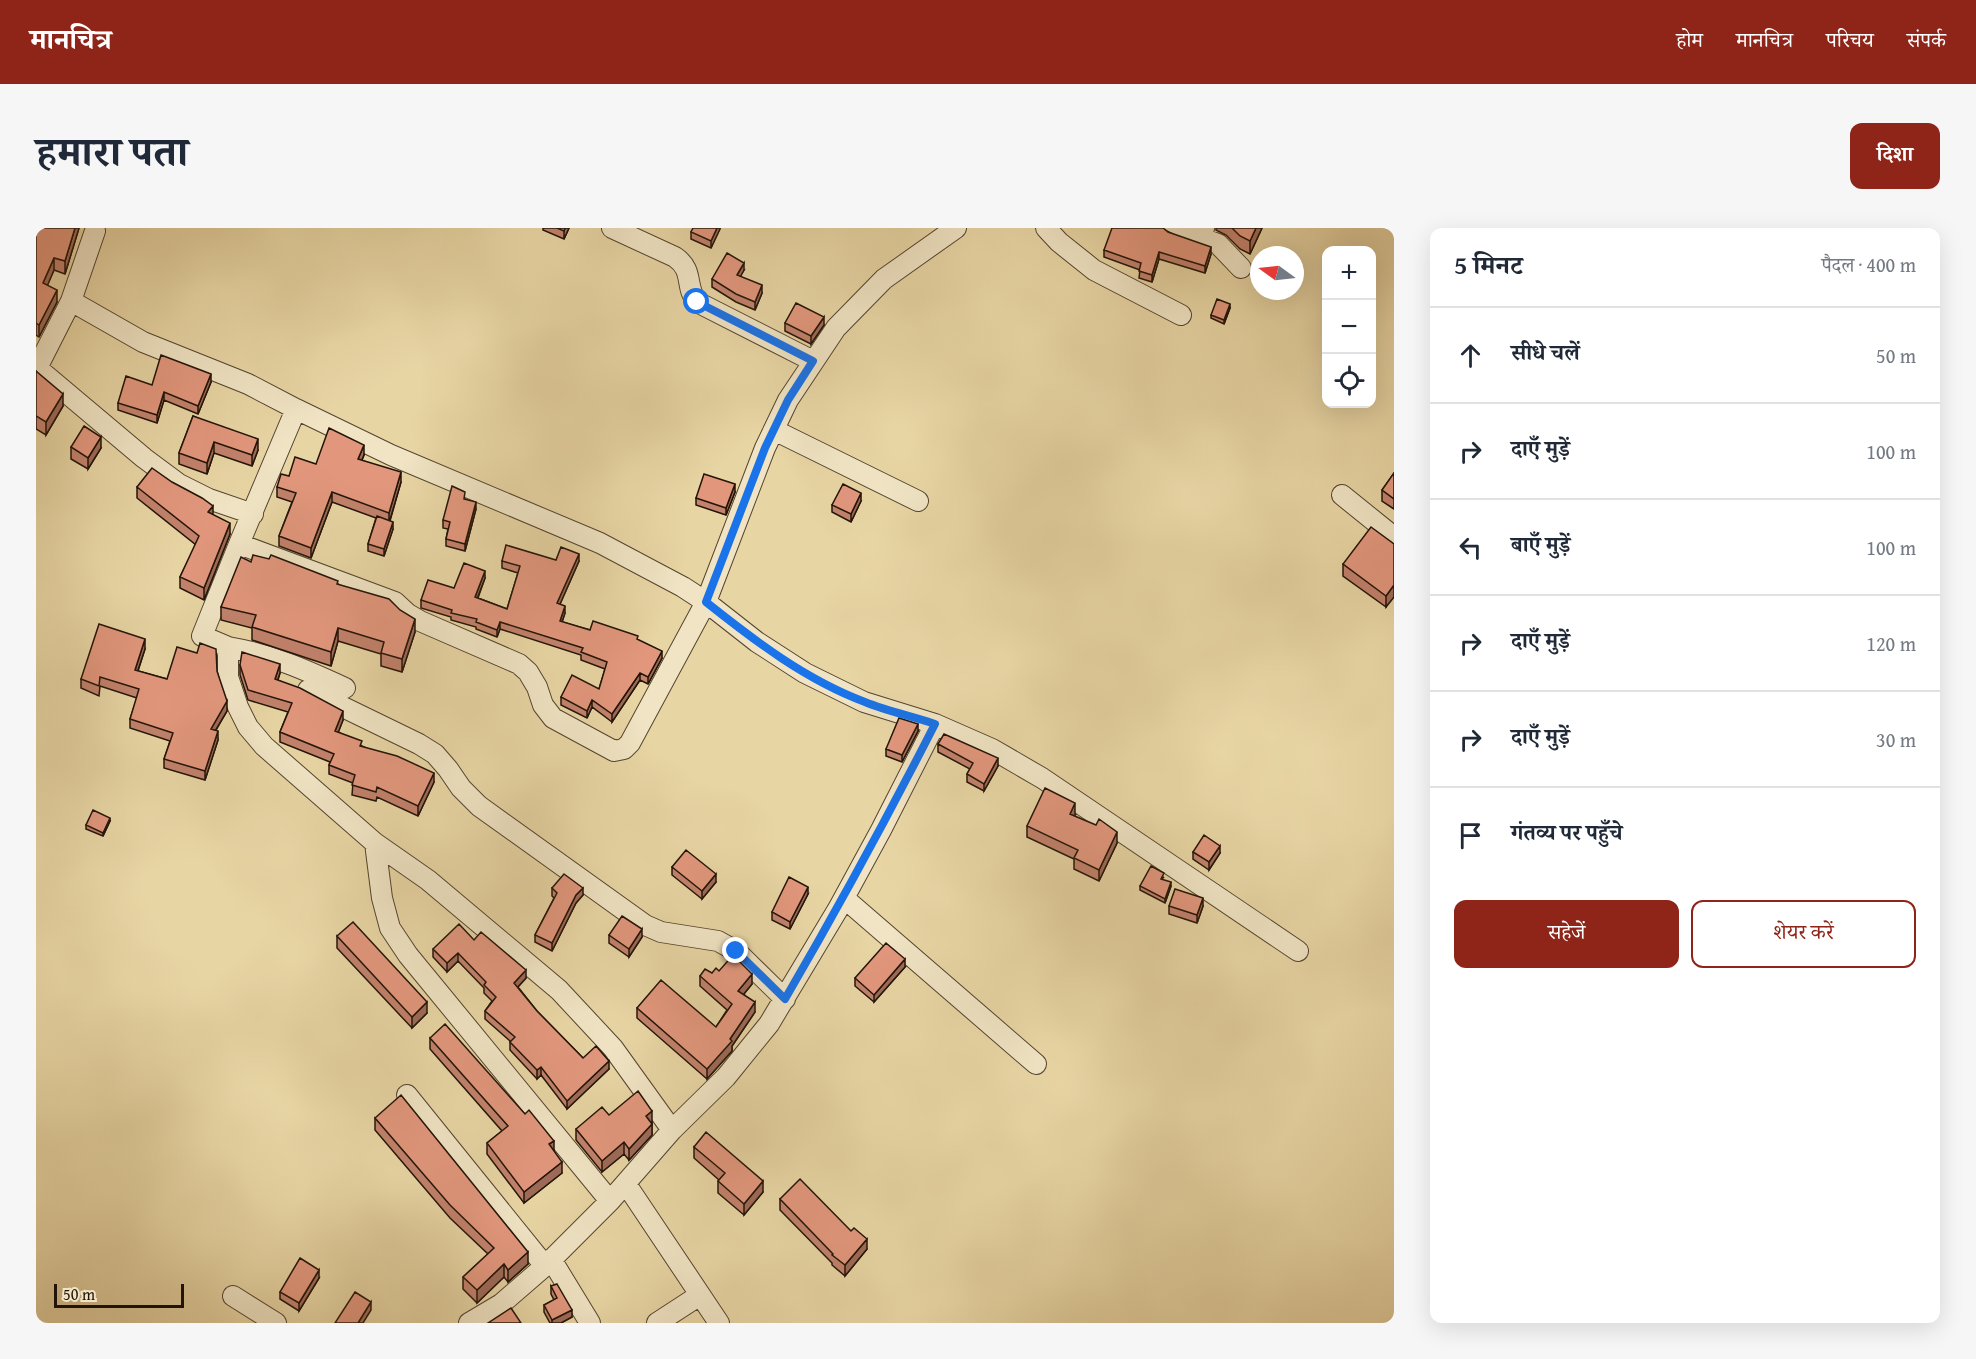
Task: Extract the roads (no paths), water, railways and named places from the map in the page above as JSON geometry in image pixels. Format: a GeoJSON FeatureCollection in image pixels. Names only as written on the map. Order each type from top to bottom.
{"type":"FeatureCollection","features":[{"type":"Feature","properties":{"kind":"street"},"geometry":{"type":"LineString","coordinates":[[612,228],[684,263],[692,295],[697,302],[813,361]]}},
{"type":"Feature","properties":{"kind":"street"},"geometry":{"type":"LineString","coordinates":[[239,544],[395,602],[420,621],[519,664],[528,672],[537,687],[543,705],[553,718],[614,751],[624,749],[630,743],[706,602],[760,459],[788,400],[836,328],[884,279],[957,228]]}},
{"type":"Feature","properties":{"kind":"street"},"geometry":{"type":"LineString","coordinates":[[1046,228],[1059,242],[1094,270],[1181,315]]}},
{"type":"Feature","properties":{"kind":"street"},"geometry":{"type":"LineString","coordinates":[[1172,228],[1203,233],[1218,244],[1241,268]]}},
{"type":"Feature","properties":{"kind":"street"},"geometry":{"type":"LineString","coordinates":[[92,229],[71,301],[37,368],[144,458],[179,484],[209,499],[253,514]]}},
{"type":"Feature","properties":{"kind":"street"},"geometry":{"type":"LineString","coordinates":[[71,301],[143,342],[248,384],[391,455],[600,543],[683,587],[757,642],[805,673],[864,702],[935,724],[992,749],[1042,778],[1298,951]]}},
{"type":"Feature","properties":{"kind":"street"},"geometry":{"type":"LineString","coordinates":[[296,409],[202,636],[228,647],[277,658],[345,688]]}},
{"type":"Feature","properties":{"kind":"street"},"geometry":{"type":"LineString","coordinates":[[774,430],[918,501]]}},
{"type":"Feature","properties":{"kind":"street"},"geometry":{"type":"LineString","coordinates":[[1342,495],[1394,537]]}},
{"type":"Feature","properties":{"kind":"street"},"geometry":{"type":"LineString","coordinates":[[228,647],[228,677],[238,708],[248,727],[264,746],[375,843],[437,887],[559,990],[612,1048],[672,1130]]}},
{"type":"Feature","properties":{"kind":"street"},"geometry":{"type":"LineString","coordinates":[[308,690],[435,754],[478,806],[645,925],[661,932],[718,941],[736,951],[785,999]]}},
{"type":"Feature","properties":{"kind":"street"},"geometry":{"type":"LineString","coordinates":[[469,1323],[501,1304],[548,1263],[626,1184],[672,1130],[726,1077],[769,1024],[844,898],[935,724]]}},
{"type":"Feature","properties":{"kind":"street"},"geometry":{"type":"LineString","coordinates":[[375,843],[382,898],[390,928],[408,955],[610,1201]]}},
{"type":"Feature","properties":{"kind":"street"},"geometry":{"type":"LineString","coordinates":[[844,898],[1036,1064]]}},
{"type":"Feature","properties":{"kind":"street"},"geometry":{"type":"LineString","coordinates":[[407,1095],[548,1263],[590,1323]]}},
{"type":"Feature","properties":{"kind":"street"},"geometry":{"type":"LineString","coordinates":[[626,1184],[719,1323]]}},
{"type":"Feature","properties":{"kind":"street"},"geometry":{"type":"LineString","coordinates":[[657,1323],[700,1294]]}},
{"type":"Feature","properties":{"kind":"street"},"geometry":{"type":"LineString","coordinates":[[233,1296],[276,1323]]}}]}
